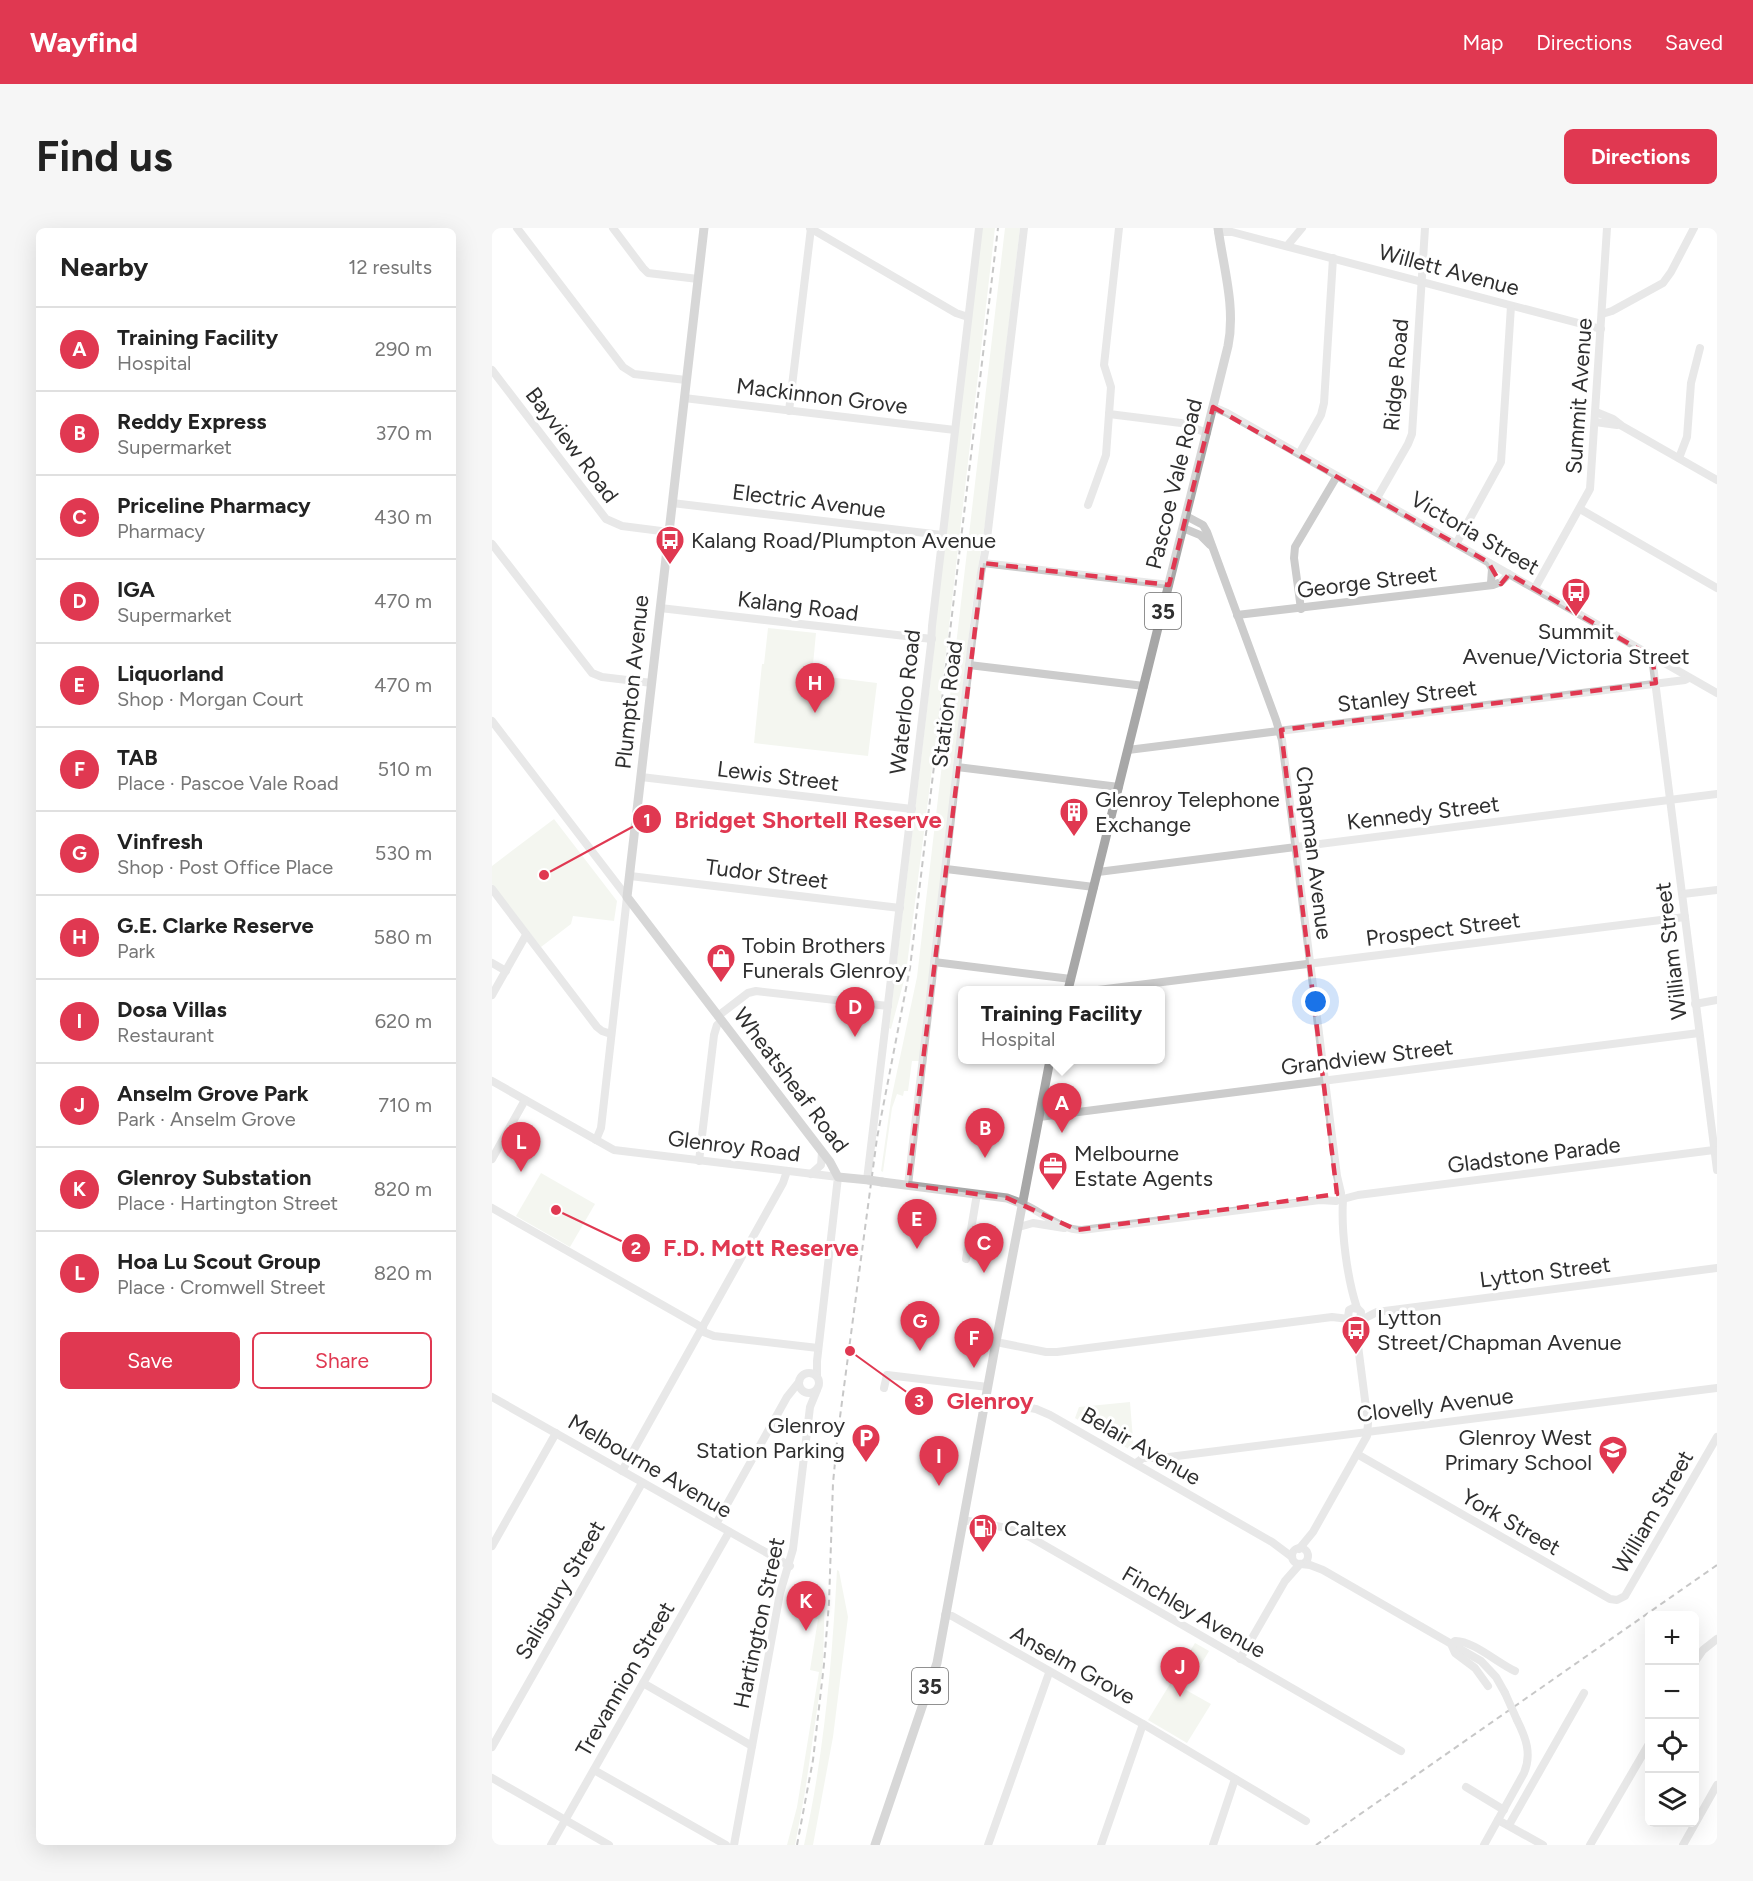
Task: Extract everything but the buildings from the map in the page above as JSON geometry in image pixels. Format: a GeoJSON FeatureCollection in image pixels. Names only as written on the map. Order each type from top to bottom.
{"type":"FeatureCollection","features":[{"type":"Feature","properties":{"kind":"main road","name":"Plumpton Avenue"},"geometry":{"type":"LineString","coordinates":[[627,897],[704,228]]}},
{"type":"Feature","properties":{"kind":"main road","name":"Pascoe Vale Road"},"geometry":{"type":"LineString","coordinates":[[1069,986],[1227,352],[1231,323],[1218,230]]}},
{"type":"Feature","properties":{"kind":"main road","name":"Wheatsheaf Road"},"geometry":{"type":"LineString","coordinates":[[627,897],[822,1152],[838,1177]]}},
{"type":"Feature","properties":{"kind":"main road","name":"35"},"geometry":{"type":"LineString","coordinates":[[875,1845],[937,1663],[1049,1064]]}},
{"type":"Feature","properties":{"kind":"main road","name":"Glenroy Road"},"geometry":{"type":"LineString","coordinates":[[838,1177],[1007,1198],[1023,1204]]}},
{"type":"Feature","properties":{"kind":"street"},"geometry":{"type":"LineString","coordinates":[[517,228],[623,367],[629,372],[641,375],[686,380]]}},
{"type":"Feature","properties":{"kind":"street"},"geometry":{"type":"LineString","coordinates":[[613,228],[648,273],[698,279]]}},
{"type":"Feature","properties":{"kind":"street"},"geometry":{"type":"LineString","coordinates":[[789,411],[810,228],[956,313],[968,317]]}},
{"type":"Feature","properties":{"kind":"street","name":"Waterloo Road"},"geometry":{"type":"LineString","coordinates":[[868,1180],[979,228]]}},
{"type":"Feature","properties":{"kind":"street","name":"Station Road"},"geometry":{"type":"LineString","coordinates":[[908,1185],[969,665],[988,531],[1024,228]]}},
{"type":"Feature","properties":{"kind":"street"},"geometry":{"type":"LineString","coordinates":[[1088,505],[1106,455],[1111,384],[1104,365],[1119,228]]}},
{"type":"Feature","properties":{"kind":"street"},"geometry":{"type":"LineString","coordinates":[[1287,246],[1302,228]]}},
{"type":"Feature","properties":{"kind":"street","name":"Ridge Road"},"geometry":{"type":"LineString","coordinates":[[1377,498],[1412,434],[1425,228]]}},
{"type":"Feature","properties":{"kind":"street","name":"Summit Avenue"},"geometry":{"type":"LineString","coordinates":[[1535,588],[1590,489],[1607,228]]}},
{"type":"Feature","properties":{"kind":"street"},"geometry":{"type":"LineString","coordinates":[[1602,314],[1612,311],[1663,283],[1695,228]]}},
{"type":"Feature","properties":{"kind":"street","name":"Willett Avenue"},"geometry":{"type":"LineString","coordinates":[[1218,230],[1601,329]]}},
{"type":"Feature","properties":{"kind":"street"},"geometry":{"type":"LineString","coordinates":[[1299,454],[1321,415],[1324,403],[1333,258]]}},
{"type":"Feature","properties":{"kind":"street"},"geometry":{"type":"LineString","coordinates":[[1456,544],[1501,462],[1511,306]]}},
{"type":"Feature","properties":{"kind":"street"},"geometry":{"type":"LineString","coordinates":[[1679,458],[1687,437],[1691,383],[1700,348]]}},
{"type":"Feature","properties":{"kind":"street","name":"Bayview Road"},"geometry":{"type":"LineString","coordinates":[[492,370],[606,519],[622,526],[669,532]]}},
{"type":"Feature","properties":{"kind":"street","name":"Mackinnon Grove"},"geometry":{"type":"LineString","coordinates":[[684,398],[955,429]]}},
{"type":"Feature","properties":{"kind":"street","name":"Victoria Street"},"geometry":{"type":"LineString","coordinates":[[1213,407],[1717,693]]}},
{"type":"Feature","properties":{"kind":"street"},"geometry":{"type":"LineString","coordinates":[[1596,412],[1613,419],[1717,480]]}},
{"type":"Feature","properties":{"kind":"street"},"geometry":{"type":"LineString","coordinates":[[1109,414],[1181,423],[1207,433]]}},
{"type":"Feature","properties":{"kind":"street"},"geometry":{"type":"LineString","coordinates":[[1595,422],[1622,426]]}},
{"type":"Feature","properties":{"kind":"street"},"geometry":{"type":"LineString","coordinates":[[1301,609],[1294,558],[1295,547],[1337,476]]}},
{"type":"Feature","properties":{"kind":"street","name":"Electric Avenue"},"geometry":{"type":"LineString","coordinates":[[672,503],[942,535]]}},
{"type":"Feature","properties":{"kind":"street"},"geometry":{"type":"LineString","coordinates":[[1580,509],[1717,588]]}},
{"type":"Feature","properties":{"kind":"street","name":"Chapman Avenue"},"geometry":{"type":"LineString","coordinates":[[1186,516],[1203,525],[1280,730],[1354,1309]]}},
{"type":"Feature","properties":{"kind":"street"},"geometry":{"type":"LineString","coordinates":[[1184,528],[1200,535],[1211,546]]}},
{"type":"Feature","properties":{"kind":"street"},"geometry":{"type":"LineString","coordinates":[[492,544],[592,673],[602,677],[652,683]]}},
{"type":"Feature","properties":{"kind":"street"},"geometry":{"type":"LineString","coordinates":[[1488,562],[1492,569],[1488,584]]}},
{"type":"Feature","properties":{"kind":"street"},"geometry":{"type":"LineString","coordinates":[[983,563],[1169,585]]}},
{"type":"Feature","properties":{"kind":"street","name":"George Street"},"geometry":{"type":"LineString","coordinates":[[1238,618],[1501,582],[1506,573]]}},
{"type":"Feature","properties":{"kind":"street","name":"Kalang Road"},"geometry":{"type":"LineString","coordinates":[[660,608],[932,639]]}},
{"type":"Feature","properties":{"kind":"street","name":"William Street"},"geometry":{"type":"LineString","coordinates":[[1652,657],[1717,1170]]}},
{"type":"Feature","properties":{"kind":"street"},"geometry":{"type":"LineString","coordinates":[[969,665],[1144,686]]}},
{"type":"Feature","properties":{"kind":"street","name":"Stanley Street"},"geometry":{"type":"LineString","coordinates":[[1128,750],[1689,678]]}},
{"type":"Feature","properties":{"kind":"street","name":"Wheatsheaf Road"},"geometry":{"type":"LineString","coordinates":[[492,721],[627,897]]}},
{"type":"Feature","properties":{"kind":"street"},"geometry":{"type":"LineString","coordinates":[[957,767],[1119,787]]}},
{"type":"Feature","properties":{"kind":"street","name":"Lewis Street"},"geometry":{"type":"LineString","coordinates":[[641,777],[912,809]]}},
{"type":"Feature","properties":{"kind":"street","name":"Kennedy Street"},"geometry":{"type":"LineString","coordinates":[[1098,872],[1717,794]]}},
{"type":"Feature","properties":{"kind":"street"},"geometry":{"type":"LineString","coordinates":[[946,869],[1094,887]]}},
{"type":"Feature","properties":{"kind":"street","name":"Tudor Street"},"geometry":{"type":"LineString","coordinates":[[630,876],[900,908]]}},
{"type":"Feature","properties":{"kind":"street"},"geometry":{"type":"LineString","coordinates":[[492,889],[600,1030],[611,1034]]}},
{"type":"Feature","properties":{"kind":"street"},"geometry":{"type":"LineString","coordinates":[[1683,894],[1717,890]]}},
{"type":"Feature","properties":{"kind":"street","name":"Plumpton Avenue"},"geometry":{"type":"LineString","coordinates":[[596,1140],[601,1128],[627,897]]}},
{"type":"Feature","properties":{"kind":"street","name":"Prospect Street"},"geometry":{"type":"LineString","coordinates":[[1131,986],[1685,917]]}},
{"type":"Feature","properties":{"kind":"street"},"geometry":{"type":"LineString","coordinates":[[492,995],[526,935]]}},
{"type":"Feature","properties":{"kind":"street"},"geometry":{"type":"LineString","coordinates":[[934,962],[1071,979]]}},
{"type":"Feature","properties":{"kind":"street"},"geometry":{"type":"LineString","coordinates":[[492,963],[506,971]]}},
{"type":"Feature","properties":{"kind":"street"},"geometry":{"type":"LineString","coordinates":[[699,1161],[714,1035],[720,1018],[748,993],[756,991],[888,1006]]}},
{"type":"Feature","properties":{"kind":"street"},"geometry":{"type":"LineString","coordinates":[[1695,1004],[1717,1000]]}},
{"type":"Feature","properties":{"kind":"street","name":"Grandview Street"},"geometry":{"type":"LineString","coordinates":[[1039,1117],[1699,1033]]}},
{"type":"Feature","properties":{"kind":"street","name":"Glenroy Road"},"geometry":{"type":"LineString","coordinates":[[492,1082],[621,1152],[838,1177]]}},
{"type":"Feature","properties":{"kind":"street"},"geometry":{"type":"LineString","coordinates":[[1707,1097],[1717,1095]]}},
{"type":"Feature","properties":{"kind":"street"},"geometry":{"type":"LineString","coordinates":[[492,1159],[525,1100]]}},
{"type":"Feature","properties":{"kind":"street","name":"Gladstone Parade"},"geometry":{"type":"LineString","coordinates":[[1023,1204],[1072,1229],[1082,1230],[1714,1150]]}},
{"type":"Feature","properties":{"kind":"street"},"geometry":{"type":"LineString","coordinates":[[811,1174],[821,1165],[822,1152]]}},
{"type":"Feature","properties":{"kind":"street"},"geometry":{"type":"LineString","coordinates":[[622,1471],[702,1330],[787,1172]]}},
{"type":"Feature","properties":{"kind":"street"},"geometry":{"type":"LineString","coordinates":[[787,1398],[790,1395],[804,1392],[812,1393],[817,1390],[819,1382],[817,1376],[818,1348],[838,1177]]}},
{"type":"Feature","properties":{"kind":"street"},"geometry":{"type":"LineString","coordinates":[[966,1259],[977,1194]]}},
{"type":"Feature","properties":{"kind":"street"},"geometry":{"type":"LineString","coordinates":[[492,1208],[714,1336],[818,1348]]}},
{"type":"Feature","properties":{"kind":"street"},"geometry":{"type":"LineString","coordinates":[[1018,1227],[1029,1223],[1072,1229]]}},
{"type":"Feature","properties":{"kind":"street","name":"Lytton Street"},"geometry":{"type":"LineString","coordinates":[[1332,1317],[1355,1320],[1377,1312],[1717,1268]]}},
{"type":"Feature","properties":{"kind":"street"},"geometry":{"type":"LineString","coordinates":[[1240,1659],[1285,1581],[1295,1553],[1313,1533],[1368,1431],[1355,1320],[1361,1312],[1354,1309],[1347,1315],[1355,1320]]}},
{"type":"Feature","properties":{"kind":"street","name":"Lytton Street"},"geometry":{"type":"LineString","coordinates":[[996,1342],[1057,1352],[1332,1317],[1354,1309],[1377,1312]]}},
{"type":"Feature","properties":{"kind":"street"},"geometry":{"type":"LineString","coordinates":[[716,1524],[787,1398],[802,1376],[808,1373],[817,1361]]}},
{"type":"Feature","properties":{"kind":"street"},"geometry":{"type":"LineString","coordinates":[[808,1373],[817,1376]]}},
{"type":"Feature","properties":{"kind":"street"},"geometry":{"type":"LineString","coordinates":[[884,1388],[887,1375],[988,1386]]}},
{"type":"Feature","properties":{"kind":"street"},"geometry":{"type":"LineString","coordinates":[[799,1382],[804,1392]]}},
{"type":"Feature","properties":{"kind":"street","name":"Clovelly Avenue"},"geometry":{"type":"LineString","coordinates":[[1136,1463],[1143,1458],[1161,1458],[1716,1387]]}},
{"type":"Feature","properties":{"kind":"street","name":"Hartington Street"},"geometry":{"type":"LineString","coordinates":[[734,1845],[780,1593],[790,1566],[810,1407],[817,1390]]}},
{"type":"Feature","properties":{"kind":"street","name":"Hartington Street"},"geometry":{"type":"LineString","coordinates":[[804,1392],[810,1407]]}},
{"type":"Feature","properties":{"kind":"street","name":"Melbourne Avenue"},"geometry":{"type":"LineString","coordinates":[[492,1397],[790,1566]]}},
{"type":"Feature","properties":{"kind":"street","name":"Belair Avenue"},"geometry":{"type":"LineString","coordinates":[[985,1400],[1044,1412],[1295,1553]]}},
{"type":"Feature","properties":{"kind":"street"},"geometry":{"type":"LineString","coordinates":[[492,1545],[556,1433]]}},
{"type":"Feature","properties":{"kind":"street","name":"William Street"},"geometry":{"type":"LineString","coordinates":[[1617,1600],[1625,1596],[1717,1437]]}},
{"type":"Feature","properties":{"kind":"street","name":"York Street"},"geometry":{"type":"LineString","coordinates":[[1357,1454],[1610,1599],[1617,1600]]}},
{"type":"Feature","properties":{"kind":"street"},"geometry":{"type":"LineString","coordinates":[[1150,1472],[1156,1461],[1161,1458]]}},
{"type":"Feature","properties":{"kind":"street","name":"Salisbury Street"},"geometry":{"type":"LineString","coordinates":[[492,1747],[642,1483]]}},
{"type":"Feature","properties":{"kind":"street","name":"Finchley Avenue"},"geometry":{"type":"LineString","coordinates":[[963,1520],[1007,1528],[1030,1537],[1401,1751]]}},
{"type":"Feature","properties":{"kind":"street","name":"Trevannion Street"},"geometry":{"type":"LineString","coordinates":[[551,1845],[729,1532]]}},
{"type":"Feature","properties":{"kind":"street"},"geometry":{"type":"LineString","coordinates":[[1285,1581],[1300,1564],[1307,1561],[1313,1533]]}},
{"type":"Feature","properties":{"kind":"street"},"geometry":{"type":"LineString","coordinates":[[1295,1553],[1304,1550],[1323,1570]]}},
{"type":"Feature","properties":{"kind":"street"},"geometry":{"type":"LineString","coordinates":[[1295,1553],[1295,1563],[1323,1570],[1451,1644],[1486,1666],[1496,1677],[1527,1743],[1528,1762],[1484,1845]]}},
{"type":"Feature","properties":{"kind":"street","name":"Anselm Grove"},"geometry":{"type":"LineString","coordinates":[[945,1615],[952,1616],[1049,1673],[1143,1724],[1306,1821]]}},
{"type":"Feature","properties":{"kind":"street"},"geometry":{"type":"LineString","coordinates":[[1699,1657],[1703,1650],[1717,1639]]}},
{"type":"Feature","properties":{"kind":"street"},"geometry":{"type":"LineString","coordinates":[[1451,1644],[1457,1640],[1462,1641],[1515,1671]]}},
{"type":"Feature","properties":{"kind":"street"},"geometry":{"type":"LineString","coordinates":[[1451,1644],[1455,1653],[1475,1668],[1488,1686]]}},
{"type":"Feature","properties":{"kind":"street"},"geometry":{"type":"LineString","coordinates":[[988,1845],[1049,1673]]}},
{"type":"Feature","properties":{"kind":"street"},"geometry":{"type":"LineString","coordinates":[[643,1683],[752,1746]]}},
{"type":"Feature","properties":{"kind":"street"},"geometry":{"type":"LineString","coordinates":[[1509,1826],[1584,1693]]}},
{"type":"Feature","properties":{"kind":"street"},"geometry":{"type":"LineString","coordinates":[[1101,1845],[1143,1724]]}},
{"type":"Feature","properties":{"kind":"street"},"geometry":{"type":"LineString","coordinates":[[1590,1845],[1645,1751]]}},
{"type":"Feature","properties":{"kind":"street"},"geometry":{"type":"LineString","coordinates":[[594,1770],[726,1845]]}},
{"type":"Feature","properties":{"kind":"street"},"geometry":{"type":"LineString","coordinates":[[492,1778],[609,1845]]}},
{"type":"Feature","properties":{"kind":"street"},"geometry":{"type":"LineString","coordinates":[[1213,1845],[1235,1779]]}},
{"type":"Feature","properties":{"kind":"street"},"geometry":{"type":"LineString","coordinates":[[1683,1845],[1717,1785]]}},
{"type":"Feature","properties":{"kind":"street"},"geometry":{"type":"LineString","coordinates":[[1466,1787],[1504,1810]]}},
{"type":"Feature","properties":{"kind":"street"},"geometry":{"type":"LineString","coordinates":[[1498,1820],[1543,1845]]}},
{"type":"Feature","properties":{"kind":"highlighted area"},"geometry":{"type":"Polygon","coordinates":[[[1213,407],[1488,562],[1501,584],[1509,574],[1652,657],[1656,683],[1281,730],[1337,1194],[1077,1230],[1007,1198],[908,1185],[983,563],[1169,585],[1213,407]]]}},
{"type":"Feature","properties":{"kind":"shaded area"},"geometry":{"type":"Polygon","coordinates":[[[982,228],[995,228],[938,722],[906,973],[891,1029],[889,1028],[982,228]]]}},
{"type":"Feature","properties":{"kind":"shaded area"},"geometry":{"type":"Polygon","coordinates":[[[1005,228],[1020,228],[987,511],[972,608],[920,1061],[912,1061],[908,1091],[904,1091],[903,1096],[897,1094],[892,1108],[883,1172],[881,1171],[891,1100],[917,977],[1005,228]]]}},
{"type":"Feature","properties":{"kind":"shaded area"},"geometry":{"type":"Polygon","coordinates":[[[768,628],[816,633],[812,675],[877,683],[868,756],[754,743],[768,628]]]}},
{"type":"Feature","properties":{"kind":"shaded area"},"geometry":{"type":"Polygon","coordinates":[[[554,819],[617,901],[614,921],[573,916],[571,924],[541,947],[492,884],[492,866],[554,819]]]}},
{"type":"Feature","properties":{"kind":"shaded area"},"geometry":{"type":"Polygon","coordinates":[[[541,1173],[595,1204],[570,1247],[516,1216],[541,1173]]]}},
{"type":"Feature","properties":{"kind":"shaded area"},"geometry":{"type":"Polygon","coordinates":[[[1130,1402],[1134,1452],[1075,1418],[1079,1407],[1130,1402]]]}},
{"type":"Feature","properties":{"kind":"shaded area"},"geometry":{"type":"Polygon","coordinates":[[[837,1570],[848,1617],[833,1737],[813,1845],[804,1845],[817,1777],[826,1708],[837,1570]]]}},
{"type":"Feature","properties":{"kind":"shaded area"},"geometry":{"type":"Polygon","coordinates":[[[807,1588],[817,1593],[825,1593],[823,1662],[805,1792],[795,1845],[787,1845],[797,1807],[819,1672],[810,1670],[818,1619],[798,1616],[807,1588]]]}},
{"type":"Feature","properties":{"kind":"shaded area"},"geometry":{"type":"Polygon","coordinates":[[[1195,1643],[1209,1651],[1186,1690],[1211,1704],[1187,1743],[1148,1720],[1195,1643]]]}},
{"type":"Feature","properties":{"kind":"railway"},"geometry":{"type":"LineString","coordinates":[[797,1845],[813,1760],[824,1664],[829,1603],[833,1483],[838,1432],[877,1138],[910,968],[998,228]]}},
{"type":"Feature","properties":{"kind":"railway"},"geometry":{"type":"LineString","coordinates":[[1316,1845],[1717,1565]]}},
{"type":"Feature","properties":{"kind":"place","name":"Kalang Road/Plumpton Avenue"},"geometry":{"type":"Point","coordinates":[670,566]}},
{"type":"Feature","properties":{"kind":"place","name":"Summit Avenue/Victoria Street"},"geometry":{"type":"Point","coordinates":[1576,618]}},
{"type":"Feature","properties":{"kind":"place","name":"G.E. Clarke Reserve"},"geometry":{"type":"Point","coordinates":[815,713]}},
{"type":"Feature","properties":{"kind":"place","name":"Glenroy Telephone Exchange"},"geometry":{"type":"Point","coordinates":[1074,838]}},
{"type":"Feature","properties":{"kind":"place","name":"Bridget Shortell Reserve"},"geometry":{"type":"Point","coordinates":[544,875]}},
{"type":"Feature","properties":{"kind":"place","name":"Tobin Brothers Funerals Glenroy"},"geometry":{"type":"Point","coordinates":[721,984]}},
{"type":"Feature","properties":{"kind":"place","name":"IGA"},"geometry":{"type":"Point","coordinates":[855,1037]}},
{"type":"Feature","properties":{"kind":"place","name":"Training Facility"},"geometry":{"type":"Point","coordinates":[1062,1133]}},
{"type":"Feature","properties":{"kind":"place","name":"Reddy Express"},"geometry":{"type":"Point","coordinates":[985,1158]}},
{"type":"Feature","properties":{"kind":"place","name":"Hoa Lu Scout Group"},"geometry":{"type":"Point","coordinates":[521,1172]}},
{"type":"Feature","properties":{"kind":"place","name":"Melbourne Estate Agents"},"geometry":{"type":"Point","coordinates":[1053,1192]}},
{"type":"Feature","properties":{"kind":"place","name":"F.D. Mott Reserve"},"geometry":{"type":"Point","coordinates":[556,1210]}},
{"type":"Feature","properties":{"kind":"place","name":"Liquorland"},"geometry":{"type":"Point","coordinates":[917,1249]}},
{"type":"Feature","properties":{"kind":"place","name":"Priceline Pharmacy"},"geometry":{"type":"Point","coordinates":[984,1273]}},
{"type":"Feature","properties":{"kind":"place","name":"Glenroy"},"geometry":{"type":"Point","coordinates":[850,1351]}},
{"type":"Feature","properties":{"kind":"place","name":"Vinfresh"},"geometry":{"type":"Point","coordinates":[920,1351]}},
{"type":"Feature","properties":{"kind":"place","name":"Lytton Street/Chapman Avenue"},"geometry":{"type":"Point","coordinates":[1356,1356]}},
{"type":"Feature","properties":{"kind":"place","name":"TAB"},"geometry":{"type":"Point","coordinates":[974,1368]}},
{"type":"Feature","properties":{"kind":"place","name":"Glenroy Station Parking"},"geometry":{"type":"Point","coordinates":[866,1464]}},
{"type":"Feature","properties":{"kind":"place","name":"Glenroy West Primary School"},"geometry":{"type":"Point","coordinates":[1613,1476]}},
{"type":"Feature","properties":{"kind":"place","name":"Dosa Villas"},"geometry":{"type":"Point","coordinates":[939,1486]}},
{"type":"Feature","properties":{"kind":"place","name":"Caltex"},"geometry":{"type":"Point","coordinates":[983,1554]}},
{"type":"Feature","properties":{"kind":"place","name":"Glenroy Substation"},"geometry":{"type":"Point","coordinates":[806,1631]}},
{"type":"Feature","properties":{"kind":"place","name":"Anselm Grove Park"},"geometry":{"type":"Point","coordinates":[1180,1697]}}]}
